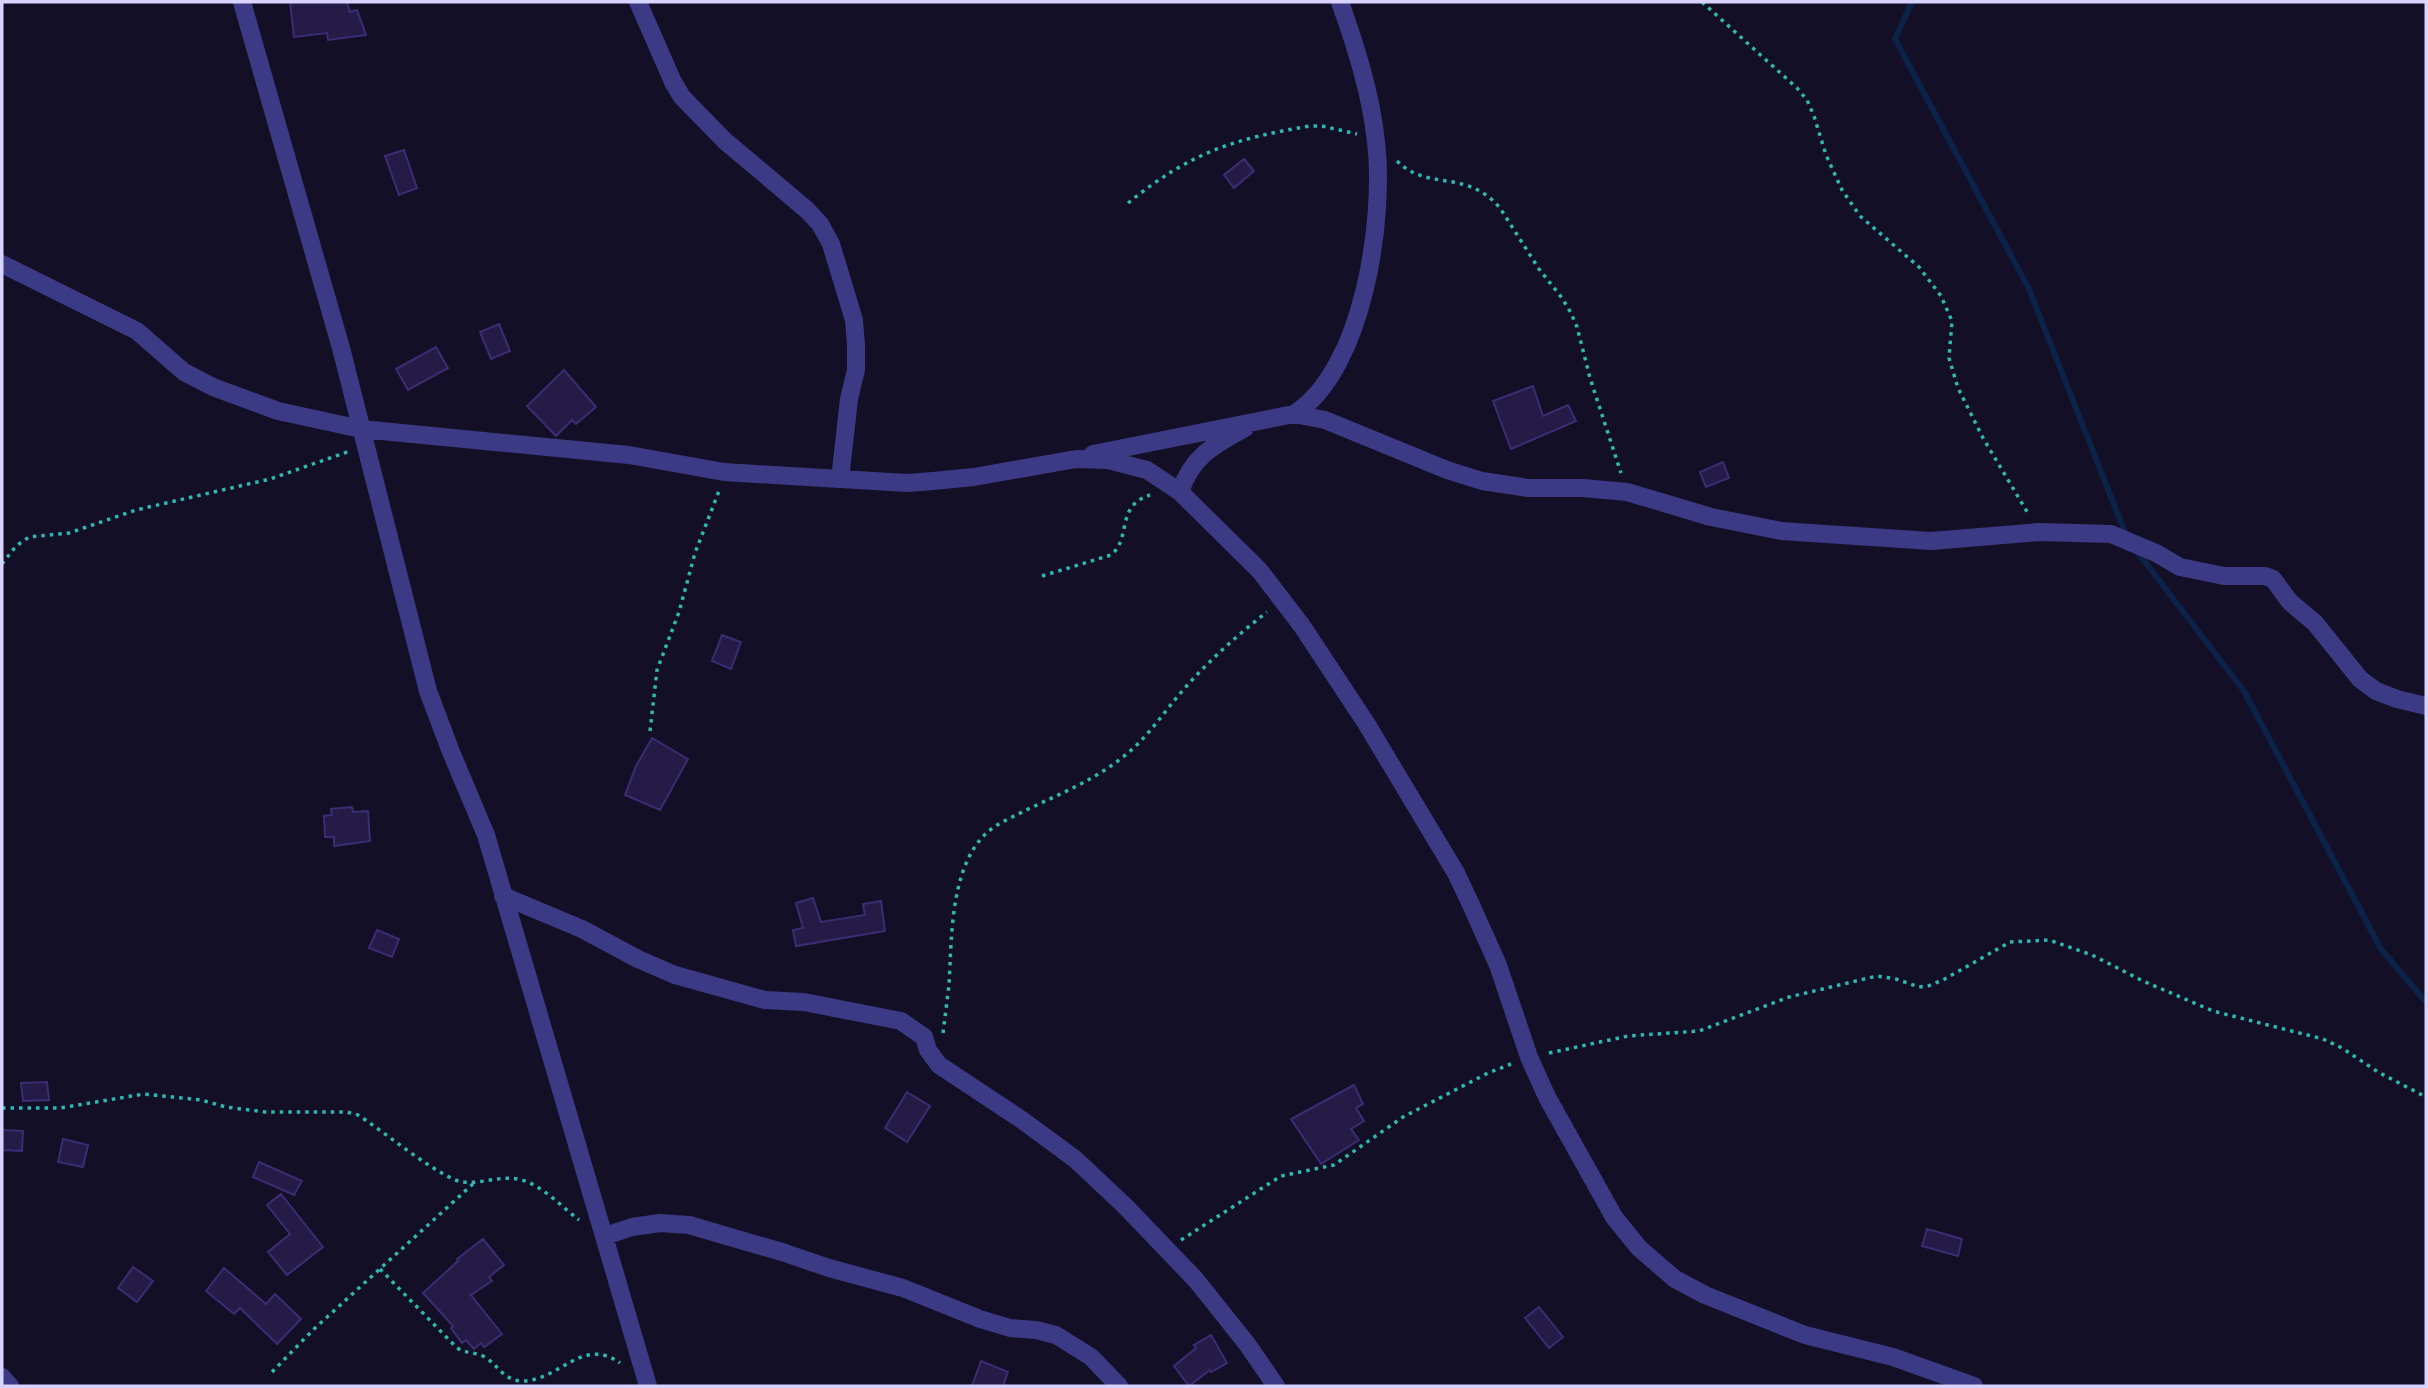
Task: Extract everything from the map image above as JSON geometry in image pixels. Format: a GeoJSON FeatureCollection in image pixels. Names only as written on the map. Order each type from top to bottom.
{"type":"FeatureCollection","features":[{"type":"Feature","properties":{"kind":"street"},"geometry":{"type":"LineString","coordinates":[[242,2],[341,348],[428,691],[486,835],[648,1386]]}},
{"type":"Feature","properties":{"kind":"street"},"geometry":{"type":"LineString","coordinates":[[638,2],[682,97],[725,141],[807,210],[820,224],[831,244],[854,320],[856,345],[856,370],[849,399],[840,479]]}},
{"type":"Feature","properties":{"kind":"street"},"geometry":{"type":"LineString","coordinates":[[2,264],[137,331],[184,372],[213,387],[278,411],[361,429],[629,455],[724,472],[908,483],[974,477],[1076,459],[1104,450],[1294,414],[1310,404],[1320,393],[1342,358],[1355,324],[1377,222],[1378,183],[1376,140],[1363,74],[1340,2]]}},
{"type":"Feature","properties":{"kind":"street"},"geometry":{"type":"LineString","coordinates":[[1294,414],[1325,419],[1447,470],[1482,481],[1528,488],[1583,488],[1627,492],[1710,517],[1781,531],[1931,541],[2039,532],[2110,534],[2156,553],[2180,567],[2224,576],[2265,576],[2279,584],[2290,601],[2315,623],[2360,679],[2376,691],[2426,706]]}},
{"type":"Feature","properties":{"kind":"street"},"geometry":{"type":"LineString","coordinates":[[1180,492],[1189,469],[1202,454],[1254,423]]}},
{"type":"Feature","properties":{"kind":"street"},"geometry":{"type":"LineString","coordinates":[[1076,459],[1126,463],[1147,470],[1180,492],[1238,548],[1282,600],[1366,723],[1456,873],[1497,965],[1529,1058],[1547,1097],[1614,1217],[1626,1235],[1653,1263],[1705,1295],[1780,1325],[1815,1338],[1894,1357],[1974,1386]]}},
{"type":"Feature","properties":{"kind":"street"},"geometry":{"type":"LineString","coordinates":[[503,897],[582,929],[675,975],[765,1000],[804,1002],[901,1021],[924,1037],[928,1050],[939,1065],[1075,1159],[1168,1249],[1233,1326],[1276,1386]]}},
{"type":"Feature","properties":{"kind":"street"},"geometry":{"type":"LineString","coordinates":[[605,1236],[632,1227],[660,1223],[689,1225],[782,1252],[902,1288],[990,1322],[1056,1335],[1091,1357],[1119,1386]]}},
{"type":"Feature","properties":{"kind":"street"},"geometry":{"type":"LineString","coordinates":[[2,1377],[10,1386]]}},
{"type":"Feature","properties":{"kind":"path"},"geometry":{"type":"LineString","coordinates":[[1702,2],[1807,100],[1826,155],[1843,190],[1860,216],[1919,267],[1941,296],[1952,321],[1950,358],[1958,388],[1983,438],[2039,532]]}},
{"type":"Feature","properties":{"kind":"path"},"geometry":{"type":"LineString","coordinates":[[1128,203],[1174,168],[1222,145],[1310,126],[1345,130],[1376,140],[1413,174],[1469,185],[1481,191],[1500,208],[1539,269],[1562,298],[1574,320],[1627,492]]}},
{"type":"Feature","properties":{"kind":"path"},"geometry":{"type":"LineString","coordinates":[[2,564],[16,546],[29,537],[69,533],[136,510],[261,481],[365,447]]}},
{"type":"Feature","properties":{"kind":"path"},"geometry":{"type":"LineString","coordinates":[[650,731],[653,691],[662,653],[680,612],[695,553],[716,504],[724,472]]}},
{"type":"Feature","properties":{"kind":"path"},"geometry":{"type":"LineString","coordinates":[[1042,576],[1111,555],[1118,546],[1130,507],[1137,501],[1157,493],[1180,492]]}},
{"type":"Feature","properties":{"kind":"path"},"geometry":{"type":"LineString","coordinates":[[939,1065],[956,899],[965,866],[977,843],[987,831],[1065,792],[1129,752],[1210,662],[1253,622],[1282,600]]}},
{"type":"Feature","properties":{"kind":"path"},"geometry":{"type":"LineString","coordinates":[[1168,1249],[1281,1177],[1334,1165],[1402,1117],[1488,1073],[1529,1058],[1628,1036],[1699,1031],[1789,997],[1877,976],[1896,979],[1911,986],[1928,986],[2010,942],[2049,940],[2092,955],[2143,981],[2213,1011],[2323,1039],[2426,1097]]}},
{"type":"Feature","properties":{"kind":"path"},"geometry":{"type":"LineString","coordinates":[[2,1108],[60,1108],[144,1094],[201,1100],[226,1107],[265,1112],[347,1112],[358,1115],[419,1159],[454,1180],[474,1183],[490,1179],[522,1180],[538,1187],[584,1224],[605,1236]]}},
{"type":"Feature","properties":{"kind":"path"},"geometry":{"type":"LineString","coordinates":[[272,1372],[314,1329],[474,1183]]}},
{"type":"Feature","properties":{"kind":"path"},"geometry":{"type":"LineString","coordinates":[[380,1269],[457,1348],[464,1353],[486,1357],[503,1375],[511,1379],[529,1380],[577,1358],[598,1353],[610,1356],[623,1365]]}},
{"type":"Feature","properties":{"kind":"building"},"geometry":{"type":"Polygon","coordinates":[[[290,2],[347,2],[350,12],[357,10],[366,35],[328,40],[327,33],[294,37],[290,2]]]}},
{"type":"Feature","properties":{"kind":"building"},"geometry":{"type":"Polygon","coordinates":[[[404,150],[417,188],[399,195],[385,156],[404,150]]]}},
{"type":"Feature","properties":{"kind":"building"},"geometry":{"type":"Polygon","coordinates":[[[1244,159],[1254,171],[1234,188],[1224,175],[1244,159]]]}},
{"type":"Feature","properties":{"kind":"building"},"geometry":{"type":"Polygon","coordinates":[[[499,324],[510,351],[491,359],[480,332],[499,324]]]}},
{"type":"Feature","properties":{"kind":"building"},"geometry":{"type":"Polygon","coordinates":[[[436,347],[448,368],[408,390],[396,369],[436,347]]]}},
{"type":"Feature","properties":{"kind":"building"},"geometry":{"type":"Polygon","coordinates":[[[564,370],[596,407],[576,424],[572,420],[556,436],[527,406],[564,370]]]}},
{"type":"Feature","properties":{"kind":"building"},"geometry":{"type":"Polygon","coordinates":[[[1533,386],[1543,416],[1568,405],[1576,421],[1511,449],[1493,401],[1533,386]]]}},
{"type":"Feature","properties":{"kind":"building"},"geometry":{"type":"Polygon","coordinates":[[[1723,462],[1729,478],[1706,487],[1700,472],[1723,462]]]}},
{"type":"Feature","properties":{"kind":"building"},"geometry":{"type":"Polygon","coordinates":[[[722,635],[741,642],[731,669],[712,661],[722,635]]]}},
{"type":"Feature","properties":{"kind":"building"},"geometry":{"type":"Polygon","coordinates":[[[652,738],[688,759],[660,810],[625,795],[636,766],[652,738]]]}},
{"type":"Feature","properties":{"kind":"building"},"geometry":{"type":"Polygon","coordinates":[[[352,807],[353,812],[368,811],[370,841],[334,846],[334,837],[325,837],[324,816],[332,815],[331,809],[352,807]]]}},
{"type":"Feature","properties":{"kind":"building"},"geometry":{"type":"Polygon","coordinates":[[[813,898],[821,922],[865,915],[863,904],[881,901],[885,931],[796,946],[793,930],[803,928],[796,903],[813,898]]]}},
{"type":"Feature","properties":{"kind":"building"},"geometry":{"type":"Polygon","coordinates":[[[377,930],[399,939],[392,957],[369,948],[377,930]]]}},
{"type":"Feature","properties":{"kind":"building"},"geometry":{"type":"Polygon","coordinates":[[[47,1082],[49,1100],[23,1101],[21,1083],[47,1082]]]}},
{"type":"Feature","properties":{"kind":"building"},"geometry":{"type":"Polygon","coordinates":[[[1354,1085],[1363,1104],[1356,1108],[1364,1121],[1351,1129],[1359,1140],[1321,1164],[1291,1119],[1354,1085]]]}},
{"type":"Feature","properties":{"kind":"building"},"geometry":{"type":"Polygon","coordinates":[[[907,1092],[930,1106],[907,1142],[885,1128],[907,1092]]]}},
{"type":"Feature","properties":{"kind":"building"},"geometry":{"type":"Polygon","coordinates":[[[2,1130],[23,1131],[22,1151],[2,1150],[2,1130]]]}},
{"type":"Feature","properties":{"kind":"building"},"geometry":{"type":"Polygon","coordinates":[[[63,1139],[88,1145],[83,1167],[58,1162],[63,1139]]]}},
{"type":"Feature","properties":{"kind":"building"},"geometry":{"type":"Polygon","coordinates":[[[259,1162],[302,1181],[294,1195],[253,1177],[259,1162]]]}},
{"type":"Feature","properties":{"kind":"building"},"geometry":{"type":"Polygon","coordinates":[[[281,1194],[323,1247],[287,1275],[268,1252],[290,1234],[267,1205],[281,1194]]]}},
{"type":"Feature","properties":{"kind":"building"},"geometry":{"type":"Polygon","coordinates":[[[1927,1229],[1962,1239],[1958,1256],[1922,1246],[1927,1229]]]}},
{"type":"Feature","properties":{"kind":"building"},"geometry":{"type":"Polygon","coordinates":[[[483,1239],[504,1265],[489,1277],[492,1281],[471,1295],[502,1334],[484,1347],[481,1343],[474,1349],[466,1340],[462,1343],[451,1328],[453,1326],[423,1293],[458,1261],[457,1259],[483,1239]]]}},
{"type":"Feature","properties":{"kind":"building"},"geometry":{"type":"Polygon","coordinates":[[[133,1267],[153,1281],[137,1302],[118,1288],[133,1267]]]}},
{"type":"Feature","properties":{"kind":"building"},"geometry":{"type":"Polygon","coordinates":[[[224,1268],[266,1304],[275,1294],[301,1319],[277,1344],[240,1308],[234,1314],[206,1291],[224,1268]]]}},
{"type":"Feature","properties":{"kind":"building"},"geometry":{"type":"Polygon","coordinates":[[[1539,1307],[1563,1337],[1549,1348],[1525,1318],[1539,1307]]]}},
{"type":"Feature","properties":{"kind":"building"},"geometry":{"type":"Polygon","coordinates":[[[1211,1335],[1227,1363],[1211,1372],[1210,1370],[1189,1386],[1174,1366],[1196,1348],[1194,1345],[1211,1335]]]}},
{"type":"Feature","properties":{"kind":"building"},"geometry":{"type":"Polygon","coordinates":[[[981,1361],[1008,1372],[1003,1386],[972,1386],[981,1361]]]}},
{"type":"Feature","properties":{"kind":"waterway"},"geometry":{"type":"LineString","coordinates":[[1912,2],[1895,39],[2029,289],[2126,535]]}},
{"type":"Feature","properties":{"kind":"waterway"},"geometry":{"type":"LineString","coordinates":[[2135,549],[2244,691],[2381,949],[2426,1002]]}}]}
